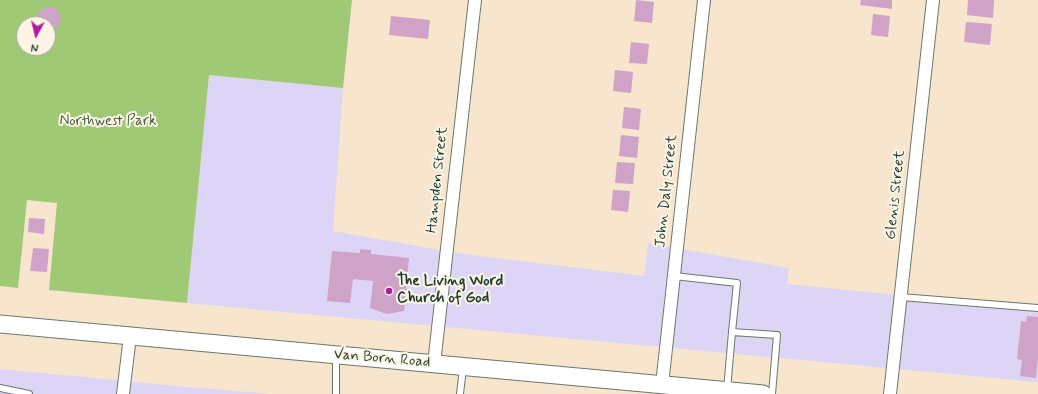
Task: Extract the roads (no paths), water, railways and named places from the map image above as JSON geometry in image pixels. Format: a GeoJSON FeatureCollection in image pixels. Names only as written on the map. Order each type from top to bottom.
{"type":"FeatureCollection","features":[{"type":"Feature","properties":{"kind":"main road","name":"Van Born Road"},"geometry":{"type":"LineString","coordinates":[[0,324],[463,366],[643,386],[662,385],[706,391],[763,394]]}},
{"type":"Feature","properties":{"kind":"street","name":"Hampden Street"},"geometry":{"type":"LineString","coordinates":[[434,364],[474,0]]}},
{"type":"Feature","properties":{"kind":"street","name":"John Daly Street"},"geometry":{"type":"LineString","coordinates":[[662,385],[704,0]]}},
{"type":"Feature","properties":{"kind":"street","name":"Glenis Street"},"geometry":{"type":"LineString","coordinates":[[890,394],[933,0]]}},
{"type":"Feature","properties":{"kind":"street"},"geometry":{"type":"LineString","coordinates":[[123,394],[130,336]]}},
{"type":"Feature","properties":{"kind":"lane"},"geometry":{"type":"LineString","coordinates":[[674,276],[738,282],[727,391]]}},
{"type":"Feature","properties":{"kind":"lane"},"geometry":{"type":"LineString","coordinates":[[901,298],[1038,308]]}},
{"type":"Feature","properties":{"kind":"lane"},"geometry":{"type":"LineString","coordinates":[[732,332],[777,335],[772,394]]}},
{"type":"Feature","properties":{"kind":"lane"},"geometry":{"type":"LineString","coordinates":[[336,355],[336,394]]}},
{"type":"Feature","properties":{"kind":"lane"},"geometry":{"type":"LineString","coordinates":[[460,394],[463,366]]}},
{"type":"Feature","properties":{"kind":"lane"},"geometry":{"type":"LineString","coordinates":[[0,388],[29,394]]}},
{"type":"Feature","properties":{"kind":"place","name":"The Living Word Church of God"},"geometry":{"type":"Point","coordinates":[389,291]}},
{"type":"Feature","properties":{"kind":"park label","name":"Northwest Park"},"geometry":{"type":"Point","coordinates":[108,122]}}]}
